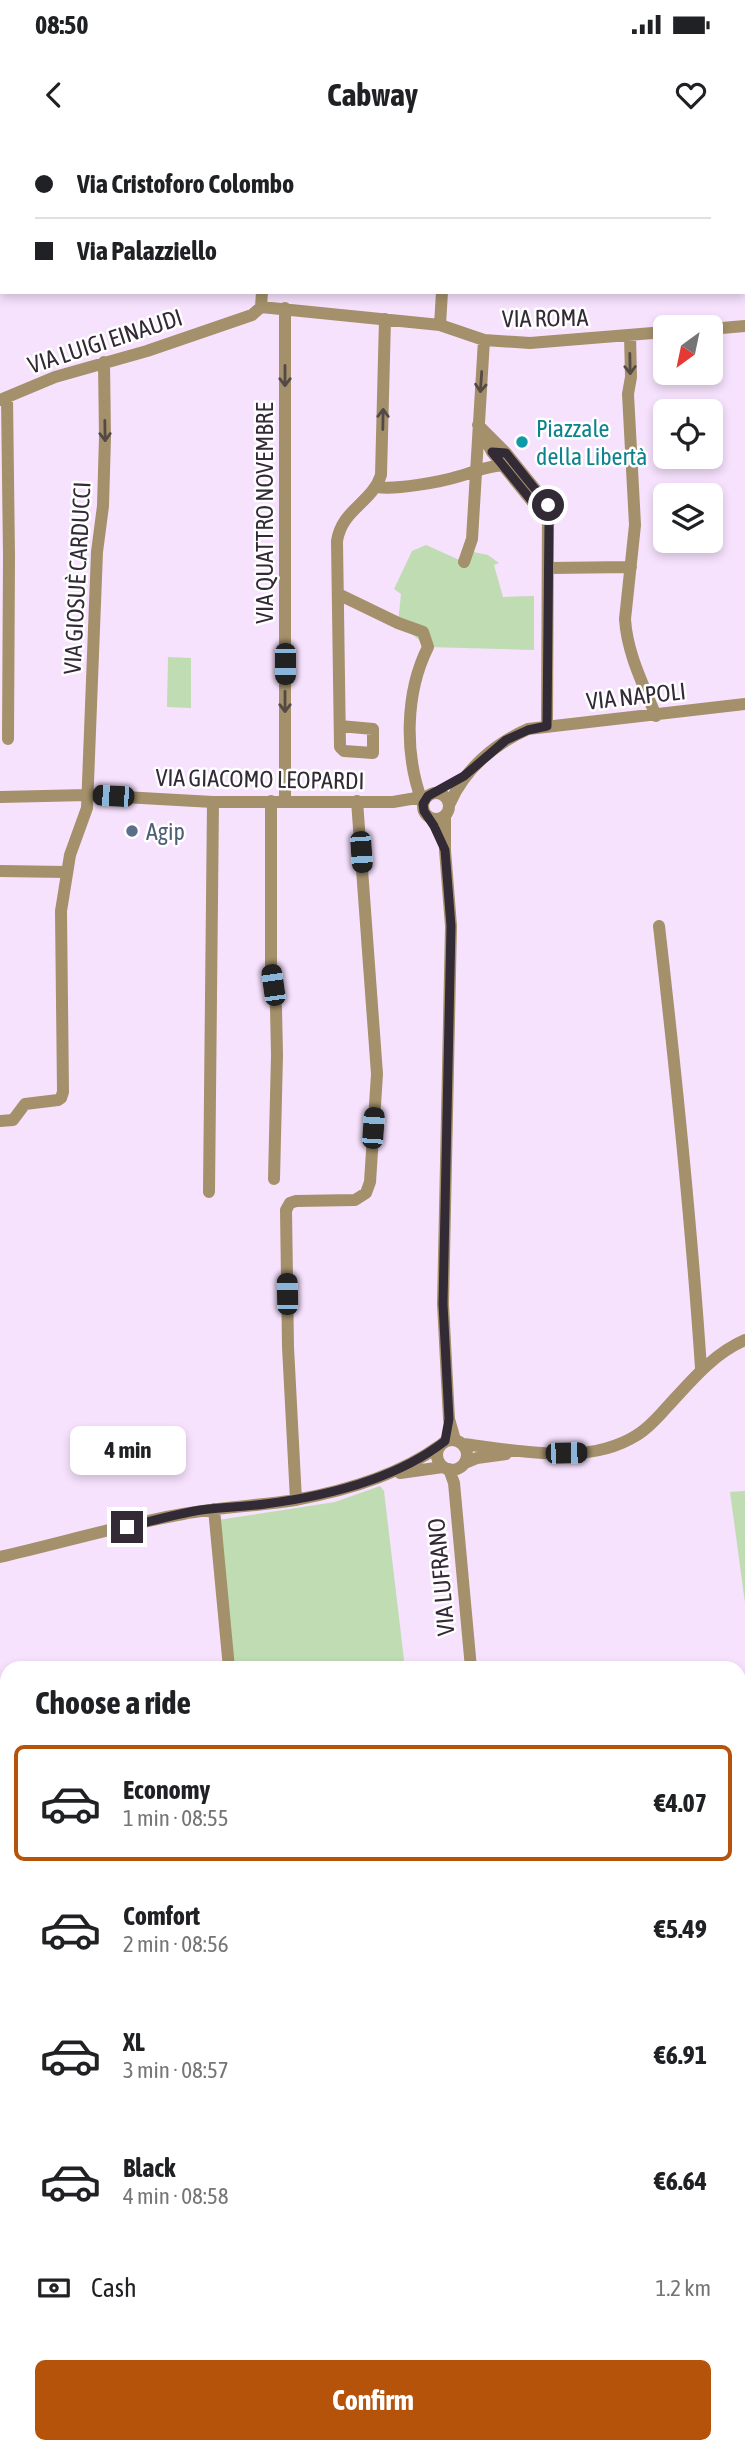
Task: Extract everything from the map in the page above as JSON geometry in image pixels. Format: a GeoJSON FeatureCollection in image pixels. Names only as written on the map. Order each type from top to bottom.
{"type":"FeatureCollection","features":[{"type":"Feature","properties":{"kind":"street"},"geometry":{"type":"LineString","coordinates":[[261,307],[262,294]]}},
{"type":"Feature","properties":{"kind":"street"},"geometry":{"type":"LineString","coordinates":[[440,325],[442,294]]}},
{"type":"Feature","properties":{"kind":"street","name":"VIA ROMA"},"geometry":{"type":"LineString","coordinates":[[261,307],[440,325],[484,340],[541,343],[653,333]]}},
{"type":"Feature","properties":{"kind":"street","name":"VIA LUIGI EINAUDI"},"geometry":{"type":"LineString","coordinates":[[3,398],[55,377],[147,351],[252,315],[261,307]]}},
{"type":"Feature","properties":{"kind":"street","name":"VIA QUATTRO NOVEMBRE"},"geometry":{"type":"LineString","coordinates":[[274,1179],[277,1055],[276,1008],[271,966],[278,801],[285,308]]}},
{"type":"Feature","properties":{"kind":"street"},"geometry":{"type":"LineString","coordinates":[[340,726],[337,541],[345,519],[377,487],[381,469],[385,319]]}},
{"type":"Feature","properties":{"kind":"street"},"geometry":{"type":"LineString","coordinates":[[723,328],[745,326]]}},
{"type":"Feature","properties":{"kind":"street"},"geometry":{"type":"LineString","coordinates":[[630,335],[631,377],[628,394],[634,497],[626,634],[630,652],[656,716]]}},
{"type":"Feature","properties":{"kind":"street"},"geometry":{"type":"LineString","coordinates":[[464,562],[472,539],[474,470],[484,340]]}},
{"type":"Feature","properties":{"kind":"street","name":"VIA GIOSUÈ CARDUCCI"},"geometry":{"type":"LineString","coordinates":[[0,1121],[13,1120],[25,1104],[58,1100],[63,1091],[61,911],[70,855],[87,808],[97,551],[103,506],[106,437],[104,362]]}},
{"type":"Feature","properties":{"kind":"street"},"geometry":{"type":"LineString","coordinates":[[3,398],[4,679],[8,739]]}},
{"type":"Feature","properties":{"kind":"street"},"geometry":{"type":"LineString","coordinates":[[478,425],[492,452],[504,459]]}},
{"type":"Feature","properties":{"kind":"street"},"geometry":{"type":"LineString","coordinates":[[478,425],[549,522],[547,726]]}},
{"type":"Feature","properties":{"kind":"street"},"geometry":{"type":"LineString","coordinates":[[474,470],[482,459],[492,452]]}},
{"type":"Feature","properties":{"kind":"street"},"geometry":{"type":"LineString","coordinates":[[377,487],[391,488],[454,478],[504,459]]}},
{"type":"Feature","properties":{"kind":"street"},"geometry":{"type":"LineString","coordinates":[[549,568],[631,567]]}},
{"type":"Feature","properties":{"kind":"street"},"geometry":{"type":"LineString","coordinates":[[338,594],[423,632],[428,647],[417,669],[410,707],[412,770],[417,785],[428,802],[445,850]]}},
{"type":"Feature","properties":{"kind":"street","name":"VIA NAPOLI"},"geometry":{"type":"LineString","coordinates":[[428,802],[506,740],[528,730],[745,704]]}},
{"type":"Feature","properties":{"kind":"street","name":"VIA NAPOLI"},"geometry":{"type":"LineString","coordinates":[[445,816],[464,776]]}},
{"type":"Feature","properties":{"kind":"street","name":"VIA GIACOMO LEOPARDI"},"geometry":{"type":"LineString","coordinates":[[0,797],[88,795],[213,802],[428,802],[438,819],[445,816]]}},
{"type":"Feature","properties":{"kind":"street"},"geometry":{"type":"LineString","coordinates":[[428,802],[445,795],[450,803]]}},
{"type":"Feature","properties":{"kind":"street"},"geometry":{"type":"LineString","coordinates":[[296,1500],[288,1347],[286,1210],[290,1203],[296,1201],[355,1200],[366,1193],[370,1182],[377,1074],[357,801]]}},
{"type":"Feature","properties":{"kind":"street"},"geometry":{"type":"LineString","coordinates":[[209,1192],[213,802]]}},
{"type":"Feature","properties":{"kind":"street"},"geometry":{"type":"LineString","coordinates":[[445,816],[451,926],[443,1304],[450,1442],[436,1455],[454,1467]]}},
{"type":"Feature","properties":{"kind":"street"},"geometry":{"type":"LineString","coordinates":[[0,870],[66,873]]}},
{"type":"Feature","properties":{"kind":"street"},"geometry":{"type":"LineString","coordinates":[[659,926],[693,1242],[701,1368]]}},
{"type":"Feature","properties":{"kind":"street"},"geometry":{"type":"LineString","coordinates":[[379,1477],[450,1442],[524,1451],[581,1453],[612,1446],[637,1435],[656,1419],[701,1368],[745,1340]]}},
{"type":"Feature","properties":{"kind":"street"},"geometry":{"type":"LineString","coordinates":[[450,1442],[467,1451],[454,1467]]}},
{"type":"Feature","properties":{"kind":"street"},"geometry":{"type":"LineString","coordinates":[[0,1557],[178,1514],[296,1500],[379,1477],[454,1467],[477,1458],[524,1451]]}},
{"type":"Feature","properties":{"kind":"street","name":"VIA LUFRANO"},"geometry":{"type":"LineString","coordinates":[[454,1467],[470,1661]]}},
{"type":"Feature","properties":{"kind":"street"},"geometry":{"type":"LineString","coordinates":[[214,1509],[228,1661]]}},
{"type":"Feature","properties":{"kind":"green space"},"geometry":{"type":"Polygon","coordinates":[[[426,545],[464,562],[469,551],[488,555],[499,563],[494,565],[503,597],[534,596],[534,650],[428,647],[398,623],[401,594],[394,589],[412,551],[426,545]]]}},
{"type":"Feature","properties":{"kind":"green space"},"geometry":{"type":"Polygon","coordinates":[[[168,657],[191,658],[191,708],[167,707],[168,657]]]}},
{"type":"Feature","properties":{"kind":"green space"},"geometry":{"type":"Polygon","coordinates":[[[380,1486],[384,1491],[404,1661],[231,1661],[218,1520],[335,1502],[380,1486]]]}},
{"type":"Feature","properties":{"kind":"green space"},"geometry":{"type":"Polygon","coordinates":[[[745,1491],[745,1603],[730,1492],[745,1491]]]}},
{"type":"Feature","properties":{"kind":"place","name":"Piazzale della Libertà"},"geometry":{"type":"Point","coordinates":[522,442]}},
{"type":"Feature","properties":{"kind":"place","name":"Agip"},"geometry":{"type":"Point","coordinates":[132,831]}},
{"type":"Feature","properties":{"kind":"route"},"geometry":{"type":"LineString","coordinates":[[127,1527],[178,1514],[296,1500],[321,1494],[379,1477],[429,1454],[445,1441],[449,1419],[443,1304],[451,926],[445,850],[424,811],[423,804],[428,796],[464,776],[506,740],[528,730],[547,726],[549,522],[492,452],[506,453],[548,505]]}}]}
